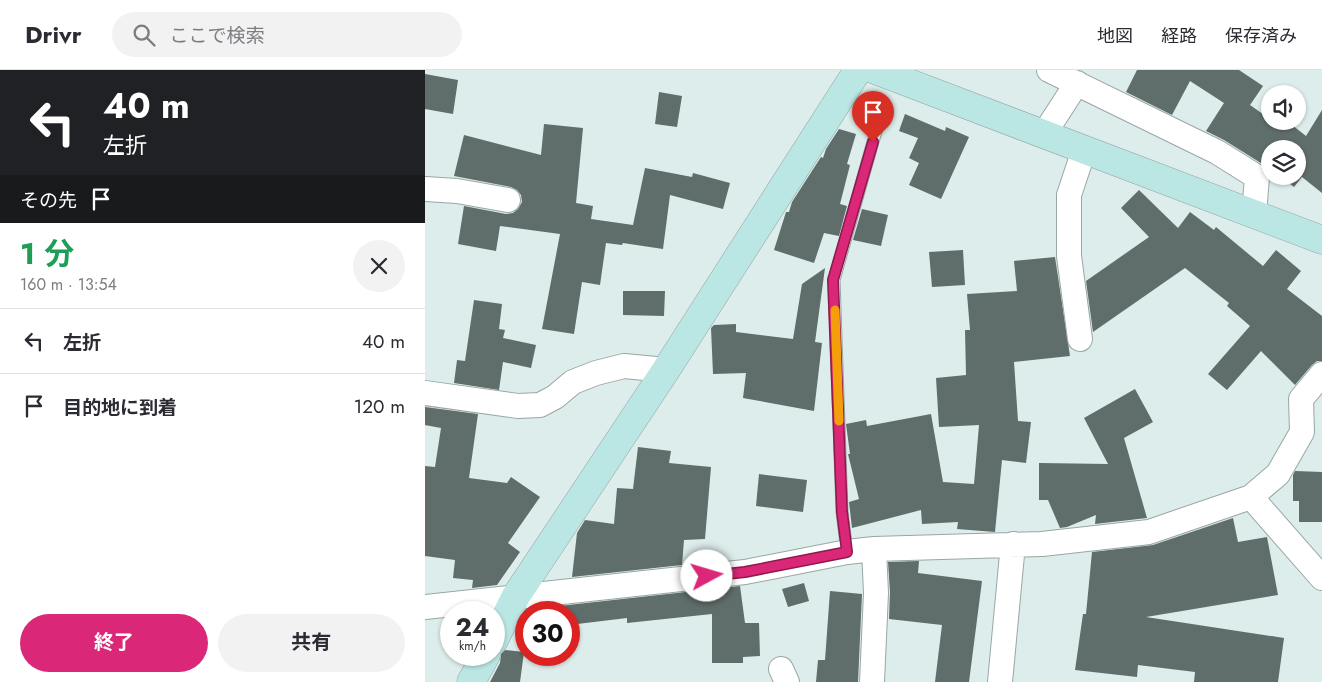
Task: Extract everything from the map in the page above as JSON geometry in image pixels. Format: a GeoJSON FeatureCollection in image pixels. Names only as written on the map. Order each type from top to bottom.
{"type":"FeatureCollection","features":[{"type":"Feature","properties":{"kind":"street"},"geometry":{"type":"LineString","coordinates":[[505,618],[516,596],[666,370],[858,70]]}},
{"type":"Feature","properties":{"kind":"street"},"geometry":{"type":"LineString","coordinates":[[875,70],[1322,240]]}},
{"type":"Feature","properties":{"kind":"street"},"geometry":{"type":"LineString","coordinates":[[1049,70],[1217,152],[1257,177],[1254,214]]}},
{"type":"Feature","properties":{"kind":"street"},"geometry":{"type":"LineString","coordinates":[[1044,134],[1077,82]]}},
{"type":"Feature","properties":{"kind":"street"},"geometry":{"type":"LineString","coordinates":[[1080,340],[1069,256],[1069,195],[1084,150]]}},
{"type":"Feature","properties":{"kind":"street"},"geometry":{"type":"LineString","coordinates":[[425,189],[457,191],[509,200]]}},
{"type":"Feature","properties":{"kind":"street"},"geometry":{"type":"LineString","coordinates":[[425,393],[518,406],[540,405],[555,397],[573,382],[596,373],[624,366],[666,370]]}},
{"type":"Feature","properties":{"kind":"street"},"geometry":{"type":"LineString","coordinates":[[425,607],[745,572],[847,552],[875,549],[1041,544],[1149,532],[1251,497],[1278,474],[1302,432],[1301,399],[1322,374]]}},
{"type":"Feature","properties":{"kind":"street"},"geometry":{"type":"LineString","coordinates":[[1251,497],[1322,578]]}},
{"type":"Feature","properties":{"kind":"street"},"geometry":{"type":"LineString","coordinates":[[1000,682],[1013,544]]}},
{"type":"Feature","properties":{"kind":"street"},"geometry":{"type":"LineString","coordinates":[[872,682],[876,593],[875,549]]}},
{"type":"Feature","properties":{"kind":"street"},"geometry":{"type":"LineString","coordinates":[[471,682],[479,666]]}},
{"type":"Feature","properties":{"kind":"lane"},"geometry":{"type":"LineString","coordinates":[[847,552],[842,512],[833,280],[878,124]]}},
{"type":"Feature","properties":{"kind":"building"},"geometry":{"type":"Polygon","coordinates":[[[1137,70],[1239,70],[1262,85],[1261,89],[1250,105],[1261,113],[1261,130],[1298,130],[1306,136],[1322,110],[1322,193],[1306,180],[1306,140],[1261,140],[1261,163],[1206,131],[1224,103],[1190,81],[1172,115],[1126,92],[1137,70]]]}},
{"type":"Feature","properties":{"kind":"building"},"geometry":{"type":"Polygon","coordinates":[[[425,74],[458,80],[453,114],[425,109],[425,74]]]}},
{"type":"Feature","properties":{"kind":"building"},"geometry":{"type":"Polygon","coordinates":[[[659,92],[682,96],[677,127],[655,124],[659,92]]]}},
{"type":"Feature","properties":{"kind":"building"},"geometry":{"type":"Polygon","coordinates":[[[905,114],[945,131],[946,127],[969,137],[941,199],[909,185],[919,163],[909,158],[918,138],[899,131],[905,114]]]}},
{"type":"Feature","properties":{"kind":"building"},"geometry":{"type":"Polygon","coordinates":[[[544,124],[583,128],[576,203],[593,206],[591,219],[633,225],[645,168],[692,177],[693,173],[730,183],[723,209],[670,195],[663,249],[623,243],[622,245],[606,243],[600,285],[582,282],[574,334],[542,329],[560,234],[500,226],[496,251],[458,244],[464,206],[506,214],[513,213],[522,202],[521,195],[511,187],[454,176],[464,135],[541,155],[544,124]]]}},
{"type":"Feature","properties":{"kind":"building"},"geometry":{"type":"Polygon","coordinates":[[[839,129],[856,134],[847,164],[850,165],[840,204],[847,206],[839,236],[824,233],[814,263],[774,250],[786,212],[789,212],[792,202],[821,157],[823,158],[826,149],[839,129]]]}},
{"type":"Feature","properties":{"kind":"building"},"geometry":{"type":"Polygon","coordinates":[[[1139,190],[1178,228],[1190,212],[1214,230],[1216,227],[1263,266],[1276,250],[1301,271],[1287,289],[1322,316],[1322,361],[1317,361],[1312,365],[1295,385],[1261,351],[1227,390],[1208,374],[1250,326],[1227,306],[1229,303],[1185,268],[1093,332],[1086,281],[1149,237],[1121,208],[1139,190]]]}},
{"type":"Feature","properties":{"kind":"building"},"geometry":{"type":"Polygon","coordinates":[[[862,209],[888,215],[881,246],[853,240],[862,209]]]}},
{"type":"Feature","properties":{"kind":"building"},"geometry":{"type":"Polygon","coordinates":[[[963,250],[965,285],[932,287],[929,252],[963,250]]]}},
{"type":"Feature","properties":{"kind":"building"},"geometry":{"type":"Polygon","coordinates":[[[1055,257],[1070,356],[1014,362],[1018,421],[1031,422],[1026,463],[1002,460],[995,532],[957,529],[958,522],[922,524],[921,510],[852,528],[849,502],[859,499],[848,454],[850,454],[846,424],[866,420],[867,426],[931,414],[943,482],[974,484],[979,425],[939,427],[936,378],[966,375],[965,330],[970,330],[967,294],[1017,291],[1014,261],[1055,257]]]}},
{"type":"Feature","properties":{"kind":"building"},"geometry":{"type":"Polygon","coordinates":[[[825,268],[815,342],[822,343],[814,411],[743,398],[746,373],[713,374],[711,328],[714,325],[736,324],[736,332],[793,339],[802,284],[825,268]]]}},
{"type":"Feature","properties":{"kind":"building"},"geometry":{"type":"Polygon","coordinates":[[[623,291],[665,291],[664,316],[623,315],[623,291]]]}},
{"type":"Feature","properties":{"kind":"building"},"geometry":{"type":"Polygon","coordinates":[[[474,300],[502,304],[499,329],[505,330],[503,338],[536,345],[531,368],[503,362],[499,390],[454,383],[457,360],[465,361],[474,300]]]}},
{"type":"Feature","properties":{"kind":"building"},"geometry":{"type":"Polygon","coordinates":[[[1135,389],[1153,422],[1124,438],[1147,518],[1095,524],[1096,515],[1060,528],[1048,500],[1039,500],[1039,463],[1108,464],[1084,418],[1135,389]]]}},
{"type":"Feature","properties":{"kind":"building"},"geometry":{"type":"Polygon","coordinates":[[[425,407],[478,414],[469,478],[507,483],[511,477],[540,497],[508,543],[520,552],[497,585],[472,588],[473,580],[453,578],[455,560],[425,556],[425,466],[435,467],[441,428],[425,425],[425,407]]]}},
{"type":"Feature","properties":{"kind":"building"},"geometry":{"type":"Polygon","coordinates":[[[638,447],[671,451],[669,463],[711,467],[705,539],[684,540],[682,565],[572,577],[577,533],[585,520],[614,524],[617,488],[633,489],[638,447]]]}},
{"type":"Feature","properties":{"kind":"building"},"geometry":{"type":"Polygon","coordinates":[[[1295,471],[1322,472],[1322,522],[1299,522],[1299,501],[1293,501],[1293,475],[1295,471]]]}},
{"type":"Feature","properties":{"kind":"building"},"geometry":{"type":"Polygon","coordinates":[[[759,474],[807,480],[803,512],[756,506],[759,474]]]}},
{"type":"Feature","properties":{"kind":"building"},"geometry":{"type":"Polygon","coordinates":[[[1233,518],[1238,542],[1267,537],[1278,595],[1146,617],[1284,638],[1278,682],[1194,682],[1195,672],[1138,665],[1137,677],[1075,670],[1083,614],[1086,614],[1092,552],[1153,545],[1233,518]]]}},
{"type":"Feature","properties":{"kind":"building"},"geometry":{"type":"Polygon","coordinates":[[[919,561],[918,573],[982,581],[969,682],[935,682],[942,625],[889,619],[888,562],[919,561]]]}},
{"type":"Feature","properties":{"kind":"building"},"geometry":{"type":"Polygon","coordinates":[[[804,583],[809,601],[788,607],[782,589],[804,583]]]}},
{"type":"Feature","properties":{"kind":"building"},"geometry":{"type":"Polygon","coordinates":[[[740,586],[745,623],[759,623],[760,656],[743,657],[743,663],[712,663],[712,614],[627,623],[627,618],[580,624],[580,604],[740,586]]]}},
{"type":"Feature","properties":{"kind":"building"},"geometry":{"type":"Polygon","coordinates":[[[830,591],[862,594],[858,682],[816,682],[818,660],[825,660],[830,591]]]}},
{"type":"Feature","properties":{"kind":"building"},"geometry":{"type":"Polygon","coordinates":[[[505,650],[515,651],[515,666],[522,666],[520,682],[490,682],[498,666],[505,666],[505,650]]]}},
{"type":"Feature","properties":{"kind":"slow traffic"},"geometry":{"type":"LineString","coordinates":[[835,310],[839,421]]}},
{"type":"Feature","properties":{"kind":"route"},"geometry":{"type":"LineString","coordinates":[[707,576],[745,572],[847,552],[842,512],[833,280],[873,142]]}}]}
